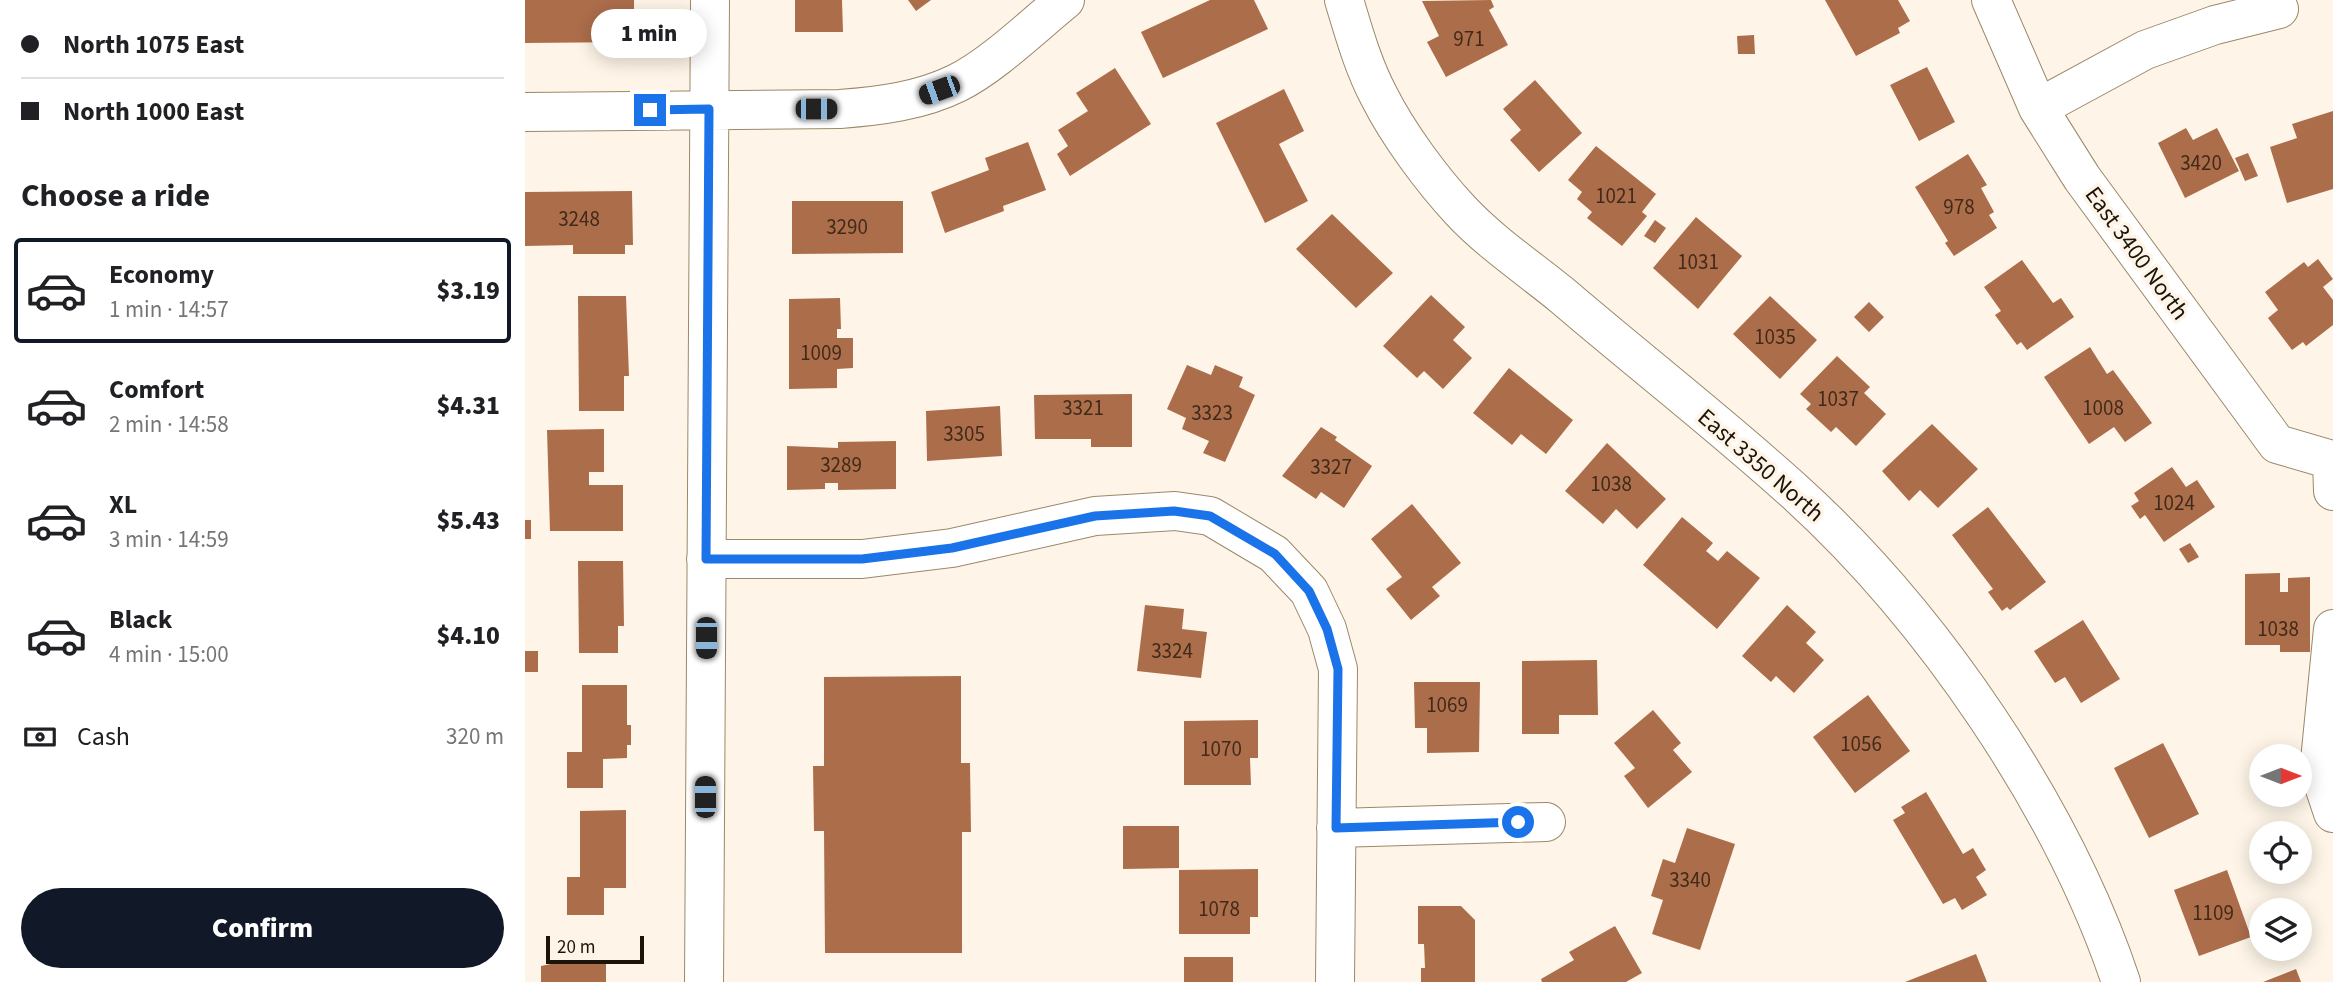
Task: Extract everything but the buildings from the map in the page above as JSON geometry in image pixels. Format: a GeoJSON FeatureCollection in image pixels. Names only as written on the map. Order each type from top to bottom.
{"type":"FeatureCollection","features":[{"type":"Feature","properties":{"kind":"street"},"geometry":{"type":"LineString","coordinates":[[704,982],[710,0]]}},
{"type":"Feature","properties":{"kind":"street"},"geometry":{"type":"LineString","coordinates":[[525,112],[840,109],[882,105],[920,97],[958,83],[1065,0]]}},
{"type":"Feature","properties":{"kind":"street","name":"East 3350 North"},"geometry":{"type":"LineString","coordinates":[[1344,0],[1360,52],[1379,96],[1402,134],[1461,211],[1794,491],[1901,602],[1996,732],[2062,840],[2101,921],[2121,982]]}},
{"type":"Feature","properties":{"kind":"street","name":"East 3400 North"},"geometry":{"type":"LineString","coordinates":[[1991,0],[2038,108],[2082,178],[2277,444],[2332,476]]}},
{"type":"Feature","properties":{"kind":"street"},"geometry":{"type":"LineString","coordinates":[[2038,108],[2145,50],[2215,25],[2279,9]]}},
{"type":"Feature","properties":{"kind":"street"},"geometry":{"type":"LineString","coordinates":[[706,559],[862,559],[952,548],[1053,523],[1139,511],[1174,511],[1210,516],[1275,554],[1309,591],[1327,629],[1338,669],[1335,982]]}},
{"type":"Feature","properties":{"kind":"street"},"geometry":{"type":"LineString","coordinates":[[2333,629],[2319,771],[2333,813]]}},
{"type":"Feature","properties":{"kind":"street"},"geometry":{"type":"LineString","coordinates":[[1336,828],[1546,822]]}},
{"type":"Feature","properties":{"kind":"route"},"geometry":{"type":"LineString","coordinates":[[650,110],[709,109],[706,559],[862,559],[952,548],[1053,523],[1095,516],[1139,511],[1174,511],[1210,516],[1240,531],[1275,554],[1309,591],[1327,629],[1338,669],[1336,828],[1518,822]]}}]}
